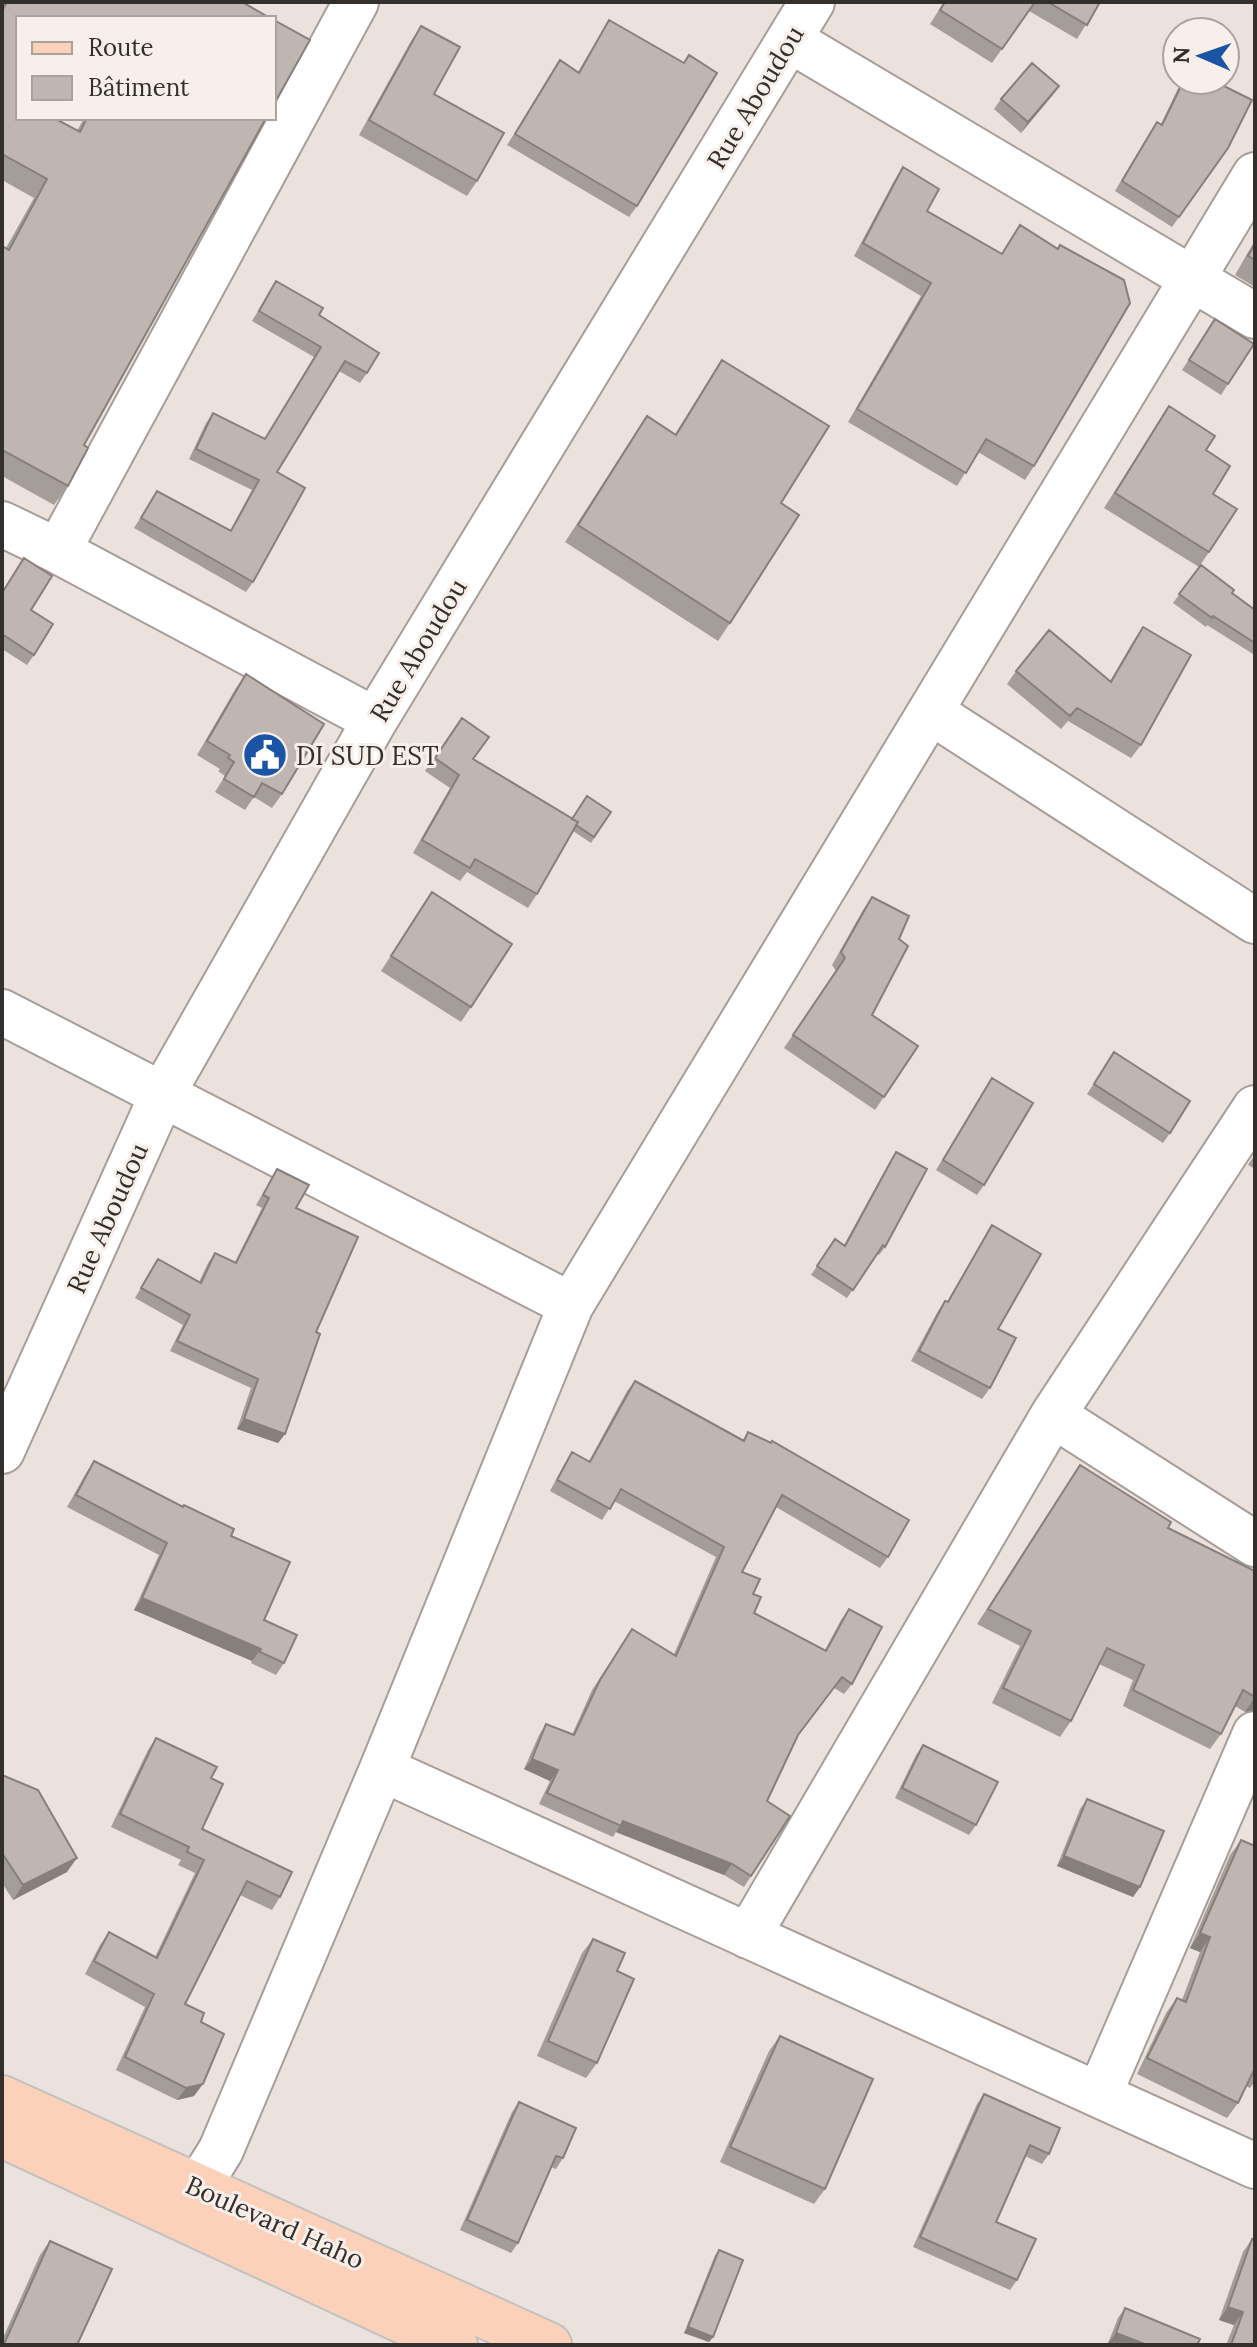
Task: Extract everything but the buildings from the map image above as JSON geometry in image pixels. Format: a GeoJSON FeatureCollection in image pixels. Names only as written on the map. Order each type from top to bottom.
{"type":"FeatureCollection","features":[{"type":"Feature","properties":{"kind":"main road","name":"Boulevard Haho"},"geometry":{"type":"LineString","coordinates":[[2,2098],[523,2339]]}},
{"type":"Feature","properties":{"kind":"main road","name":"Boulevard Haho"},"geometry":{"type":"LineString","coordinates":[[2,2135],[455,2345]]}},
{"type":"Feature","properties":{"kind":"street"},"geometry":{"type":"LineString","coordinates":[[58,551],[356,2]]}},
{"type":"Feature","properties":{"kind":"street","name":"Rue Aboudou"},"geometry":{"type":"LineString","coordinates":[[2,1451],[162,1095],[375,720],[812,2]]}},
{"type":"Feature","properties":{"kind":"street"},"geometry":{"type":"LineString","coordinates":[[790,40],[1255,316]]}},
{"type":"Feature","properties":{"kind":"street"},"geometry":{"type":"LineString","coordinates":[[198,2187],[221,2150],[382,1769],[571,1305],[1255,175]]}},
{"type":"Feature","properties":{"kind":"street"},"geometry":{"type":"LineString","coordinates":[[2,524],[375,720]]}},
{"type":"Feature","properties":{"kind":"street"},"geometry":{"type":"LineString","coordinates":[[931,712],[1255,921]]}},
{"type":"Feature","properties":{"kind":"street"},"geometry":{"type":"LineString","coordinates":[[2,1012],[571,1305]]}},
{"type":"Feature","properties":{"kind":"street"},"geometry":{"type":"LineString","coordinates":[[748,1936],[1053,1415],[1255,1108]]}},
{"type":"Feature","properties":{"kind":"street"},"geometry":{"type":"LineString","coordinates":[[1053,1415],[1255,1544]]}},
{"type":"Feature","properties":{"kind":"street"},"geometry":{"type":"LineString","coordinates":[[1099,2095],[1255,1734]]}},
{"type":"Feature","properties":{"kind":"street"},"geometry":{"type":"LineString","coordinates":[[382,1769],[1255,2166]]}},
{"type":"Feature","properties":{"kind":"place","name":"DI SUD EST"},"geometry":{"type":"Point","coordinates":[265,755]}}]}
